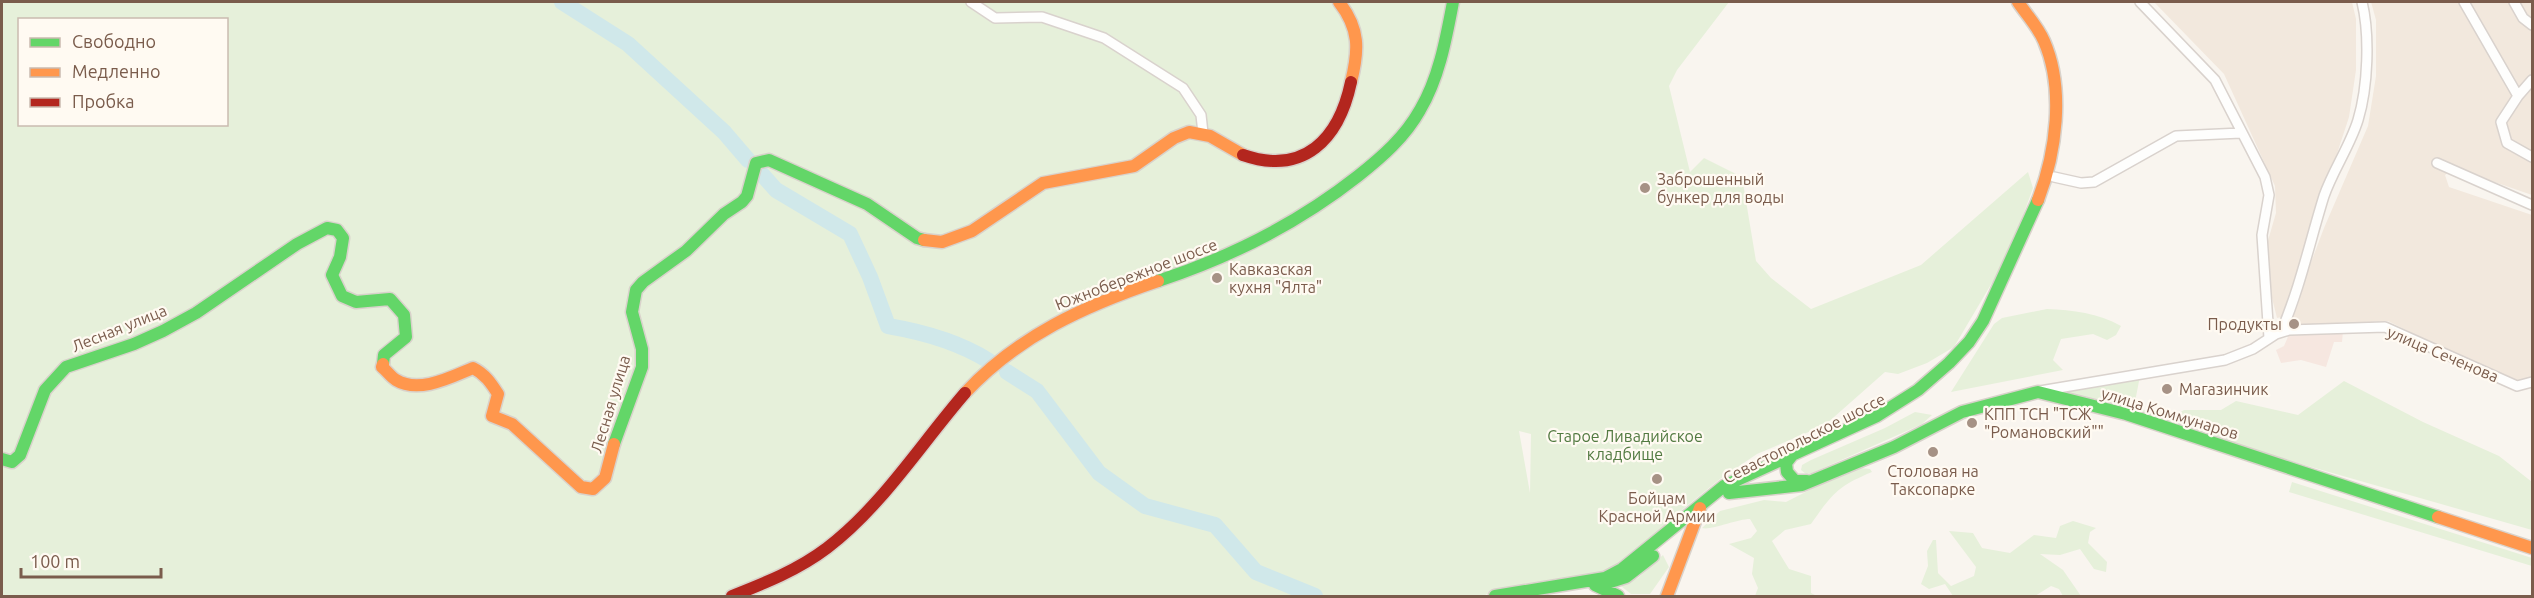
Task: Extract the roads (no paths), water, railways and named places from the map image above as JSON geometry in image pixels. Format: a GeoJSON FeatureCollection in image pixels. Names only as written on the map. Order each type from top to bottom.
{"type":"FeatureCollection","features":[{"type":"Feature","properties":{"kind":"main road"},"geometry":{"type":"LineString","coordinates":[[1203,133],[1242,155],[1268,160],[1301,157],[1325,141],[1340,118],[1353,76],[1356,51],[1356,32],[1350,16],[1339,2]]}},
{"type":"Feature","properties":{"kind":"main road","name":"Южнобережное шоссе"},"geometry":{"type":"LineString","coordinates":[[732,597],[789,573],[838,539],[871,507],[969,389],[1014,348],[1042,329],[1073,314],[1230,255],[1265,238],[1325,201],[1352,181],[1392,146],[1419,112],[1444,48],[1453,2]]}},
{"type":"Feature","properties":{"kind":"main road","name":"Южнобережное шоссе"},"geometry":{"type":"LineString","coordinates":[[759,597],[817,566],[840,548],[864,525],[963,407],[996,373],[1017,357],[1075,323],[1129,301],[1206,276],[1269,248],[1329,212],[1358,190],[1402,150],[1429,110],[1441,85],[1461,2]]}},
{"type":"Feature","properties":{"kind":"main road","name":"Севастопольское шоссе"},"geometry":{"type":"LineString","coordinates":[[2018,2],[2044,40],[2054,80],[2055,129],[2051,177]]}},
{"type":"Feature","properties":{"kind":"main road","name":"Севастопольское шоссе"},"geometry":{"type":"LineString","coordinates":[[1517,597],[1595,583],[1614,582],[1637,570],[1731,488],[1791,458],[1878,421],[1932,386],[1973,346],[2018,264],[2051,177],[2062,126],[2060,81],[2050,40],[2027,2]]}},
{"type":"Feature","properties":{"kind":"main road","name":"Лесная улица"},"geometry":{"type":"LineString","coordinates":[[2,459],[9,462],[15,461],[20,455],[45,390],[66,367],[134,344],[179,322],[297,244],[327,228],[337,230],[343,238],[340,257],[332,275],[342,296],[356,302],[390,299],[405,314],[408,322],[406,337],[384,355],[382,367],[398,382],[416,385],[438,381],[473,368],[482,372],[498,394],[492,416],[512,424],[581,487],[593,489],[605,478],[618,431],[642,367],[642,349],[632,312],[636,290],[642,282],[686,251],[724,214],[742,202],[747,196],[756,163],[769,160],[867,204],[917,238],[942,243],[972,231],[1042,183],[1134,166],[1183,134],[1203,133]]}},
{"type":"Feature","properties":{"kind":"main road","name":"улица Коммунаров"},"geometry":{"type":"LineString","coordinates":[[1731,488],[1808,482],[1894,447],[1962,412],[2038,392],[2126,414],[2532,548]]}},
{"type":"Feature","properties":{"kind":"main road"},"geometry":{"type":"LineString","coordinates":[[1791,458],[1792,470],[1797,477],[1808,482]]}},
{"type":"Feature","properties":{"kind":"main road"},"geometry":{"type":"LineString","coordinates":[[1495,597],[1595,583],[1640,557],[1703,503],[1731,488]]}},
{"type":"Feature","properties":{"kind":"main road","name":"Севастопольское шоссе"},"geometry":{"type":"LineString","coordinates":[[1695,519],[1703,503]]}},
{"type":"Feature","properties":{"kind":"main road"},"geometry":{"type":"LineString","coordinates":[[1667,597],[1695,519]]}},
{"type":"Feature","properties":{"kind":"main road"},"geometry":{"type":"LineString","coordinates":[[1595,583],[1618,597]]}},
{"type":"Feature","properties":{"kind":"street"},"geometry":{"type":"LineString","coordinates":[[971,2],[995,18],[1042,17],[1104,38],[1183,88],[1202,115],[1203,133]]}},
{"type":"Feature","properties":{"kind":"street"},"geometry":{"type":"LineString","coordinates":[[2140,2],[2215,80],[2265,177],[2269,195],[2262,235],[2269,338]]}},
{"type":"Feature","properties":{"kind":"street"},"geometry":{"type":"LineString","coordinates":[[2281,332],[2312,242],[2325,194],[2358,120],[2366,71],[2366,22],[2362,2]]}},
{"type":"Feature","properties":{"kind":"street"},"geometry":{"type":"LineString","coordinates":[[2464,2],[2518,96]]}},
{"type":"Feature","properties":{"kind":"street"},"geometry":{"type":"LineString","coordinates":[[2514,2],[2523,18],[2532,25]]}},
{"type":"Feature","properties":{"kind":"street"},"geometry":{"type":"LineString","coordinates":[[2532,80],[2501,122],[2507,143],[2532,157]]}},
{"type":"Feature","properties":{"kind":"street"},"geometry":{"type":"LineString","coordinates":[[2051,177],[2081,183],[2094,182],[2176,136],[2241,134]]}},
{"type":"Feature","properties":{"kind":"street"},"geometry":{"type":"LineString","coordinates":[[2437,163],[2532,205]]}},
{"type":"Feature","properties":{"kind":"street","name":"улица Сеченова"},"geometry":{"type":"LineString","coordinates":[[2038,392],[2225,360],[2253,349],[2281,332],[2385,327],[2517,386],[2532,382]]}},
{"type":"Feature","properties":{"kind":"waterway"},"geometry":{"type":"LineString","coordinates":[[562,2],[628,44],[724,132],[748,160]]}},
{"type":"Feature","properties":{"kind":"waterway"},"geometry":{"type":"LineString","coordinates":[[760,172],[776,190],[850,234],[870,277],[888,326],[940,339],[965,348],[989,361]]}},
{"type":"Feature","properties":{"kind":"waterway"},"geometry":{"type":"LineString","coordinates":[[1007,372],[1037,391],[1099,473],[1145,506],[1215,525],[1256,572],[1315,596]]}},
{"type":"Feature","properties":{"kind":"place","name":"Заброшенный бункер для воды"},"geometry":{"type":"Point","coordinates":[1645,188]}},
{"type":"Feature","properties":{"kind":"place","name":"Кавказская кухня \"Ялта\""},"geometry":{"type":"Point","coordinates":[1217,278]}},
{"type":"Feature","properties":{"kind":"place","name":"Продукты"},"geometry":{"type":"Point","coordinates":[2294,324]}},
{"type":"Feature","properties":{"kind":"place","name":"Магазинчик"},"geometry":{"type":"Point","coordinates":[2167,389]}},
{"type":"Feature","properties":{"kind":"place","name":"КПП ТСН \"ТСЖ \"Романовский\"\""},"geometry":{"type":"Point","coordinates":[1972,423]}},
{"type":"Feature","properties":{"kind":"place","name":"Столовая на Таксопарке"},"geometry":{"type":"Point","coordinates":[1933,452]}},
{"type":"Feature","properties":{"kind":"place","name":"Бойцам Красной Армии"},"geometry":{"type":"Point","coordinates":[1657,479]}},
{"type":"Feature","properties":{"kind":"park label","name":"Старое Ливадийское кладбище"},"geometry":{"type":"Point","coordinates":[1625,445]}}]}
